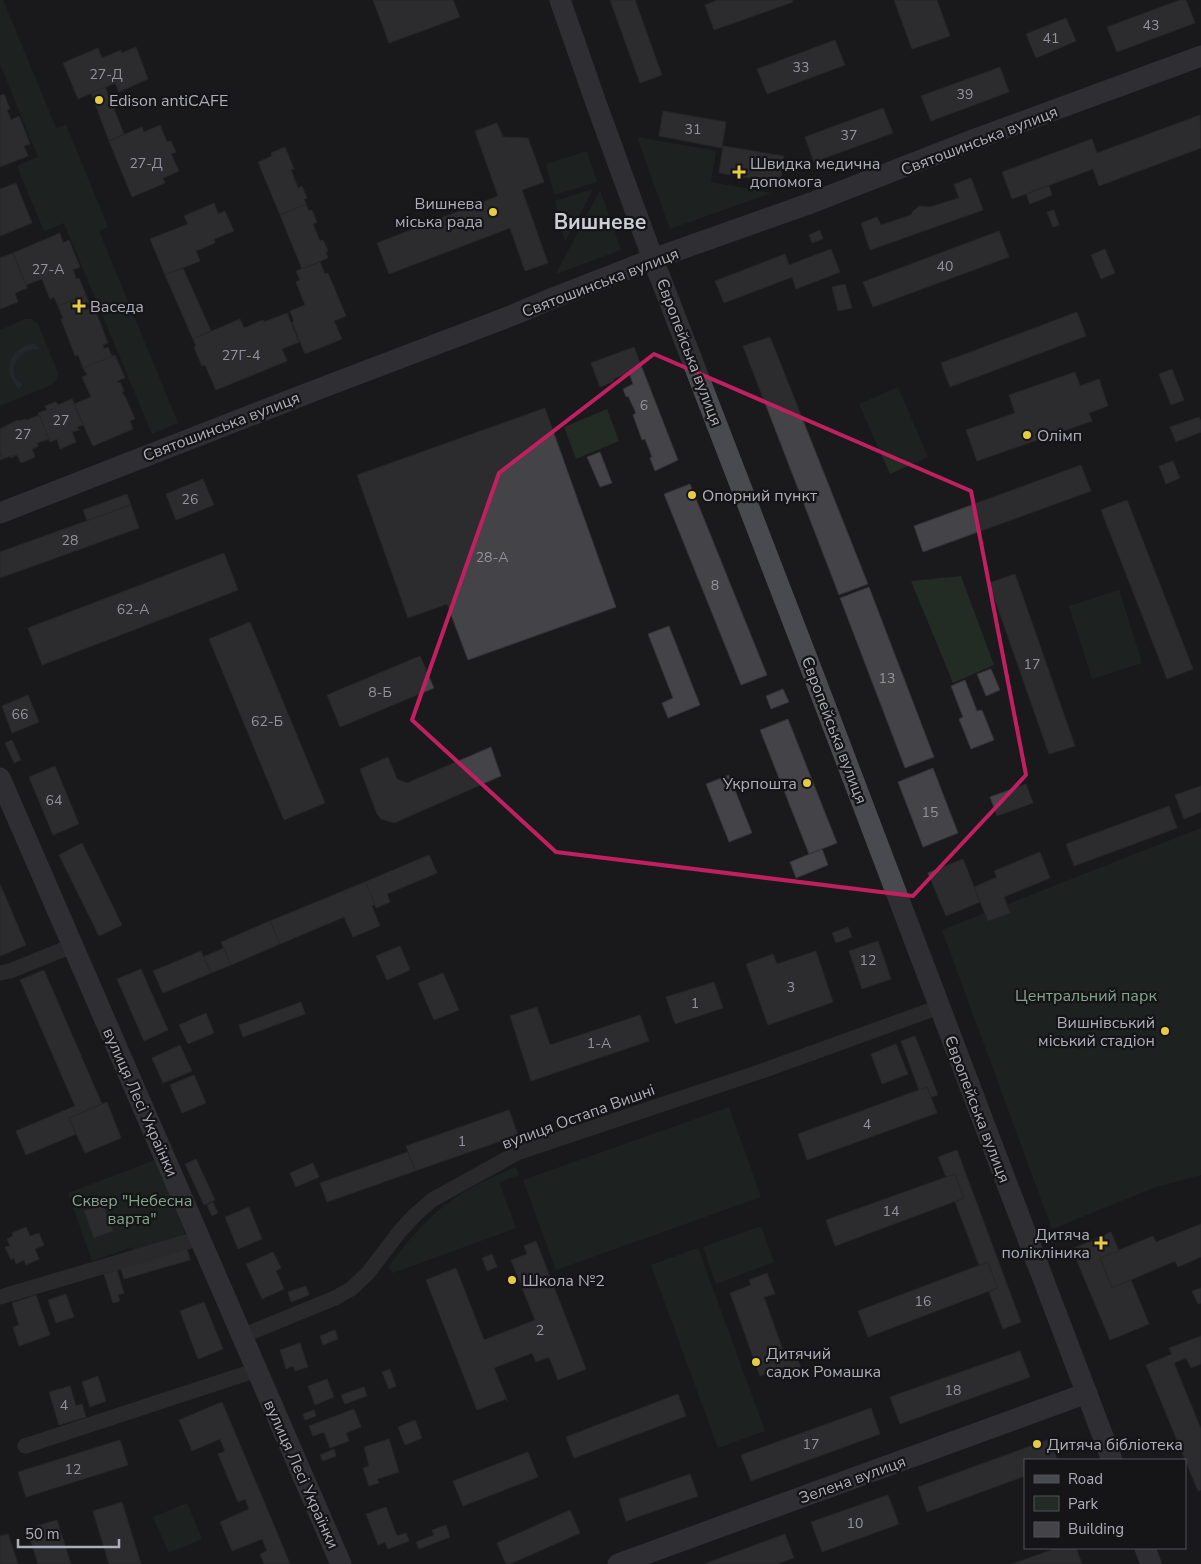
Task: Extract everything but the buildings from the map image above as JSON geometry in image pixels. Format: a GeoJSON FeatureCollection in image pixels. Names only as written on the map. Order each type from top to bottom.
{"type":"FeatureCollection","features":[{"type":"Feature","properties":{"kind":"street","name":"Європейська вулиця"},"geometry":{"type":"LineString","coordinates":[[560,0],[653,259],[1112,1459]]}},
{"type":"Feature","properties":{"kind":"street","name":"Святошинська вулиця"},"geometry":{"type":"LineString","coordinates":[[0,513],[653,259],[811,204],[970,141],[1201,56]]}},
{"type":"Feature","properties":{"kind":"street","name":"вулиця Лесі Українки"},"geometry":{"type":"LineString","coordinates":[[2,790],[200,1238],[341,1564]]}},
{"type":"Feature","properties":{"kind":"street"},"geometry":{"type":"LineString","coordinates":[[0,973],[10,971],[72,946]]}},
{"type":"Feature","properties":{"kind":"street","name":"вулиця Остапа Вишні"},"geometry":{"type":"LineString","coordinates":[[242,1336],[335,1298],[351,1289],[368,1273],[400,1231],[432,1200],[517,1153],[759,1072],[939,1008]]}},
{"type":"Feature","properties":{"kind":"street"},"geometry":{"type":"LineString","coordinates":[[0,1297],[200,1238]]}},
{"type":"Feature","properties":{"kind":"street"},"geometry":{"type":"LineString","coordinates":[[24,1446],[257,1370]]}},
{"type":"Feature","properties":{"kind":"street","name":"Зелена вулиця"},"geometry":{"type":"LineString","coordinates":[[625,1563],[1087,1394]]}},
{"type":"Feature","properties":{"kind":"street"},"geometry":{"type":"LineString","coordinates":[[1145,1549],[1151,1564]]}},
{"type":"Feature","properties":{"kind":"highlighted area"},"geometry":{"type":"Polygon","coordinates":[[[654,354],[971,491],[1026,775],[913,896],[556,852],[412,720],[499,473],[654,354]]]}},
{"type":"Feature","properties":{"kind":"green space"},"geometry":{"type":"Polygon","coordinates":[[[0,0],[3,0],[56,128],[66,125],[108,227],[99,231],[178,423],[152,434],[64,223],[44,231],[17,166],[38,157],[0,64],[0,0]]]}},
{"type":"Feature","properties":{"kind":"green space"},"geometry":{"type":"Polygon","coordinates":[[[637,137],[716,151],[711,182],[771,193],[670,229],[637,137]]]}},
{"type":"Feature","properties":{"kind":"green space"},"geometry":{"type":"Polygon","coordinates":[[[587,151],[597,182],[554,195],[546,164],[587,151]]]}},
{"type":"Feature","properties":{"kind":"green space"},"geometry":{"type":"Polygon","coordinates":[[[593,189],[565,242],[555,201],[593,189]]]}},
{"type":"Feature","properties":{"kind":"green space"},"geometry":{"type":"Polygon","coordinates":[[[600,190],[621,250],[556,274],[600,190]]]}},
{"type":"Feature","properties":{"kind":"green space"},"geometry":{"type":"Polygon","coordinates":[[[25,319],[31,319],[38,324],[58,373],[57,379],[53,384],[0,406],[0,330],[25,319]]]}},
{"type":"Feature","properties":{"kind":"green space"},"geometry":{"type":"Polygon","coordinates":[[[898,387],[928,457],[890,474],[859,404],[898,387]]]}},
{"type":"Feature","properties":{"kind":"green space"},"geometry":{"type":"Polygon","coordinates":[[[607,409],[619,441],[576,459],[564,427],[607,409]]]}},
{"type":"Feature","properties":{"kind":"green space"},"geometry":{"type":"Polygon","coordinates":[[[961,576],[994,665],[953,683],[911,581],[961,576]]]}},
{"type":"Feature","properties":{"kind":"green space"},"geometry":{"type":"Polygon","coordinates":[[[1119,590],[1142,663],[1092,679],[1069,606],[1119,590]]]}},
{"type":"Feature","properties":{"kind":"green space","name":"Центральний парк"},"geometry":{"type":"Polygon","coordinates":[[[1201,828],[1201,1175],[1156,1187],[1052,1229],[942,930],[1201,828]]]}},
{"type":"Feature","properties":{"kind":"green space"},"geometry":{"type":"Polygon","coordinates":[[[729,1107],[761,1197],[556,1270],[523,1180],[729,1107]]]}},
{"type":"Feature","properties":{"kind":"green space","name":"Сквер \"Небесна варта\""},"geometry":{"type":"Polygon","coordinates":[[[155,1160],[184,1234],[182,1237],[135,1253],[132,1247],[92,1261],[68,1193],[155,1160]]]}},
{"type":"Feature","properties":{"kind":"green space"},"geometry":{"type":"Polygon","coordinates":[[[516,1167],[519,1175],[499,1182],[516,1228],[393,1273],[388,1267],[415,1233],[438,1211],[471,1188],[516,1167]]]}},
{"type":"Feature","properties":{"kind":"green space"},"geometry":{"type":"Polygon","coordinates":[[[761,1226],[774,1262],[716,1284],[703,1247],[761,1226]]]}},
{"type":"Feature","properties":{"kind":"green space"},"geometry":{"type":"Polygon","coordinates":[[[698,1248],[765,1431],[718,1448],[651,1265],[698,1248]]]}},
{"type":"Feature","properties":{"kind":"green space"},"geometry":{"type":"Polygon","coordinates":[[[187,1503],[202,1539],[169,1553],[153,1517],[187,1503]]]}},
{"type":"Feature","properties":{"kind":"shaded area"},"geometry":{"type":"Polygon","coordinates":[[[35,343],[39,349],[25,353],[16,362],[14,374],[17,380],[23,384],[19,389],[13,382],[10,374],[10,361],[19,350],[35,343]]]}},
{"type":"Feature","properties":{"kind":"place","name":"Edison antiCAFE"},"geometry":{"type":"Point","coordinates":[99,100]}},
{"type":"Feature","properties":{"kind":"place","name":"Швидка медична допомога"},"geometry":{"type":"Point","coordinates":[739,172]}},
{"type":"Feature","properties":{"kind":"place","name":"Вишнева міська рада"},"geometry":{"type":"Point","coordinates":[493,212]}},
{"type":"Feature","properties":{"kind":"place","name":"Васеда"},"geometry":{"type":"Point","coordinates":[79,306]}},
{"type":"Feature","properties":{"kind":"place","name":"Олімп"},"geometry":{"type":"Point","coordinates":[1027,435]}},
{"type":"Feature","properties":{"kind":"place","name":"Опорний пункт"},"geometry":{"type":"Point","coordinates":[692,495]}},
{"type":"Feature","properties":{"kind":"place","name":"Укрпошта"},"geometry":{"type":"Point","coordinates":[807,783]}},
{"type":"Feature","properties":{"kind":"place","name":"Вишнівський міський стадіон"},"geometry":{"type":"Point","coordinates":[1165,1031]}},
{"type":"Feature","properties":{"kind":"place","name":"Дитяча полікліника"},"geometry":{"type":"Point","coordinates":[1101,1243]}},
{"type":"Feature","properties":{"kind":"place","name":"Школа №2"},"geometry":{"type":"Point","coordinates":[512,1280]}},
{"type":"Feature","properties":{"kind":"place","name":"Дитячий садок Ромашка"},"geometry":{"type":"Point","coordinates":[756,1362]}},
{"type":"Feature","properties":{"kind":"place","name":"Дитяча бібліотека"},"geometry":{"type":"Point","coordinates":[1037,1444]}},
{"type":"Feature","properties":{"kind":"district","name":"Вишневе"},"geometry":{"type":"Point","coordinates":[600,222]}}]}
